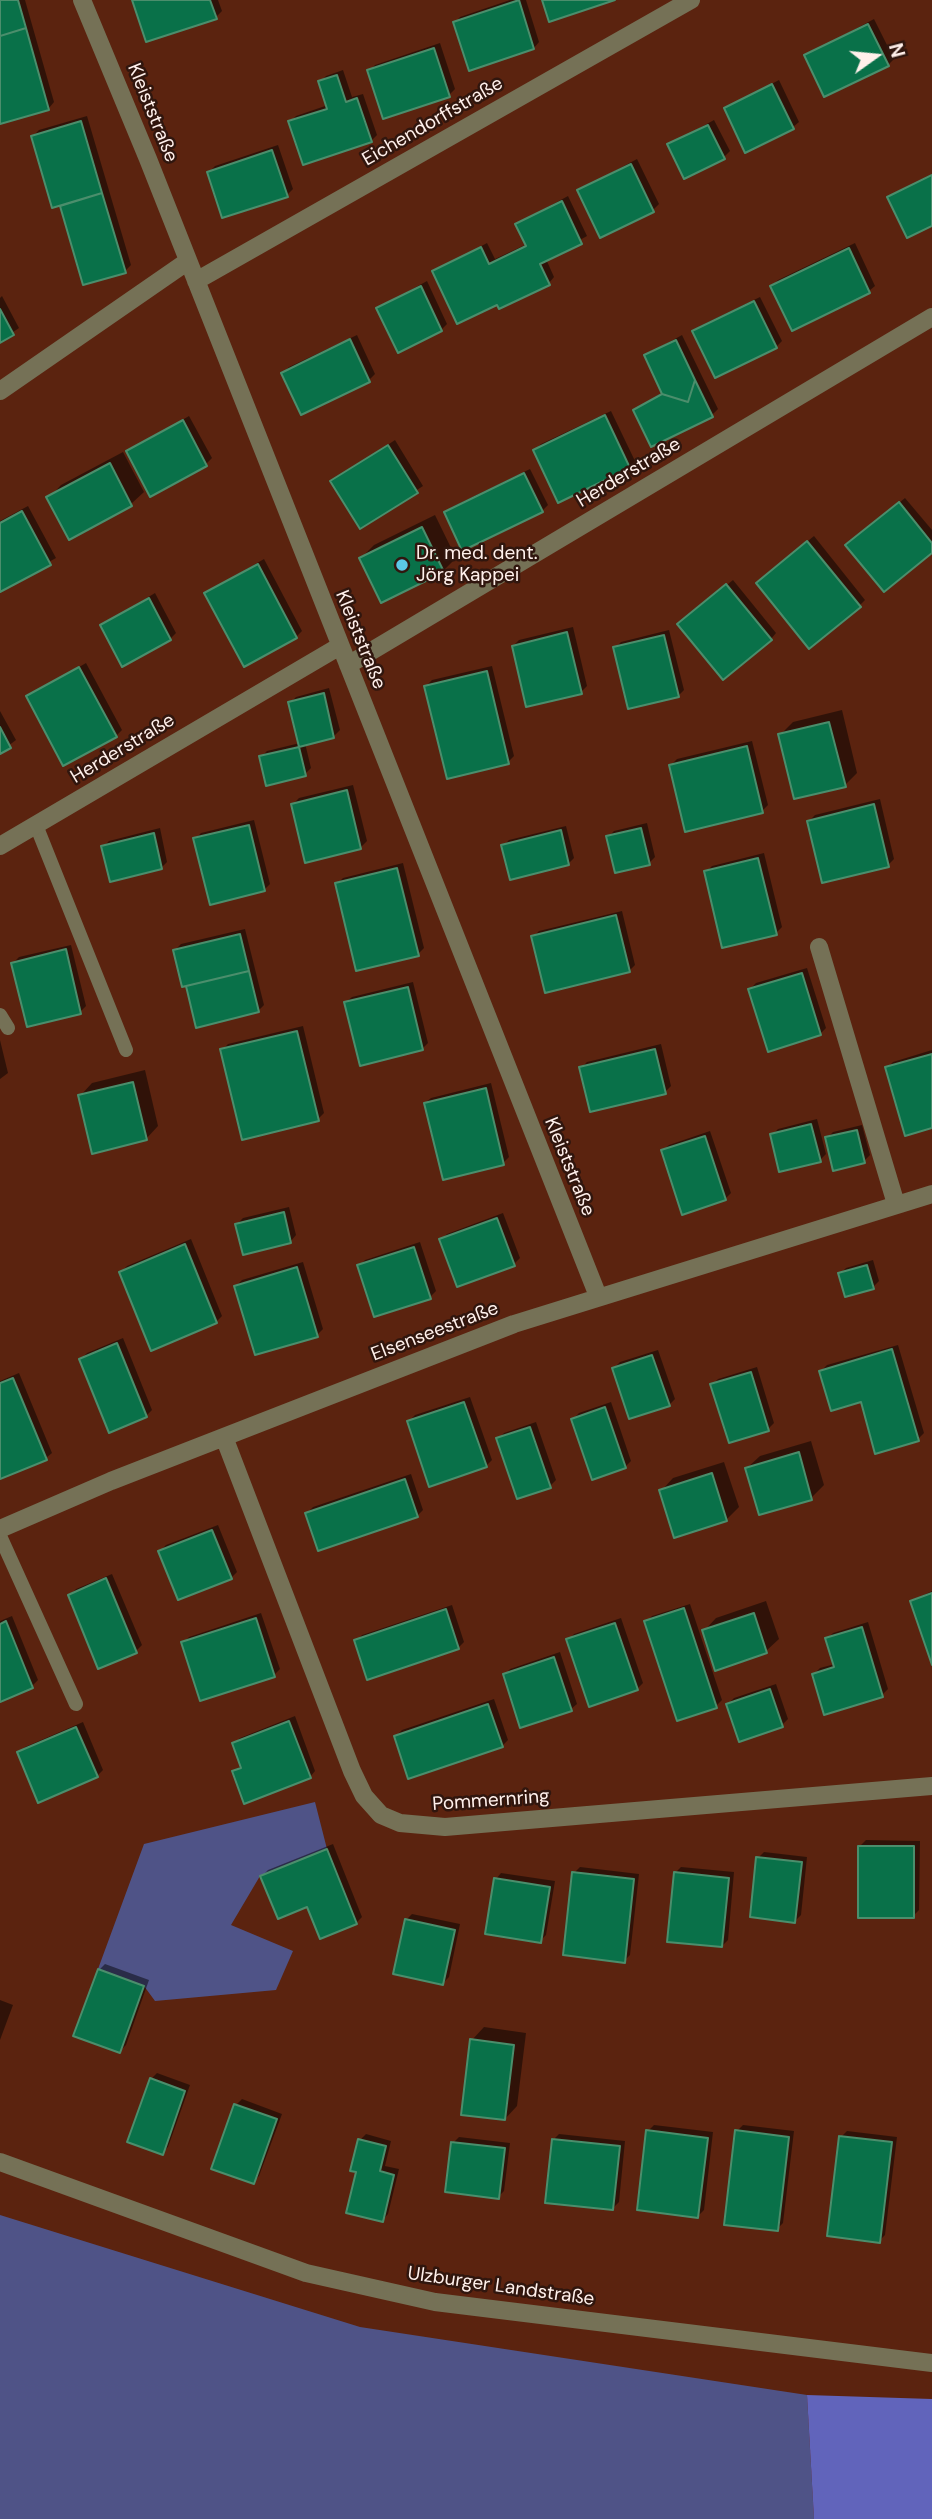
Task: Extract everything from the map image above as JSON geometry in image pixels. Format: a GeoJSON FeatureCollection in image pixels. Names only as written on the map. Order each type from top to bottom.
{"type":"FeatureCollection","features":[{"type":"Feature","properties":{"kind":"street","name":"Kleiststraße"},"geometry":{"type":"LineString","coordinates":[[82,0],[598,1296]]}},
{"type":"Feature","properties":{"kind":"street","name":"Eichendorffstraße"},"geometry":{"type":"LineString","coordinates":[[196,281],[691,0]]}},
{"type":"Feature","properties":{"kind":"street"},"geometry":{"type":"LineString","coordinates":[[0,391],[188,261]]}},
{"type":"Feature","properties":{"kind":"street","name":"Herderstraße"},"geometry":{"type":"LineString","coordinates":[[348,665],[932,317]]}},
{"type":"Feature","properties":{"kind":"street","name":"Herderstraße"},"geometry":{"type":"LineString","coordinates":[[0,846],[340,646]]}},
{"type":"Feature","properties":{"kind":"street"},"geometry":{"type":"LineString","coordinates":[[819,947],[896,1204]]}},
{"type":"Feature","properties":{"kind":"street","name":"Elsenseestraße"},"geometry":{"type":"LineString","coordinates":[[0,1530],[428,1356],[598,1296],[932,1194]]}},
{"type":"Feature","properties":{"kind":"street","name":"Pommernring"},"geometry":{"type":"LineString","coordinates":[[225,1437],[352,1771],[364,1796],[381,1815],[400,1824],[445,1827],[932,1786]]}},
{"type":"Feature","properties":{"kind":"street","name":"Ulzburger Landstraße"},"geometry":{"type":"LineString","coordinates":[[0,2162],[306,2273],[435,2302],[932,2363]]}},
{"type":"Feature","properties":{"kind":"lane"},"geometry":{"type":"LineString","coordinates":[[36,825],[126,1050]]}},
{"type":"Feature","properties":{"kind":"lane"},"geometry":{"type":"LineString","coordinates":[[0,1536],[76,1704]]}},
{"type":"Feature","properties":{"kind":"shaded area"},"geometry":{"type":"Polygon","coordinates":[[[315,1802],[327,1849],[260,1876],[231,1925],[293,1951],[276,1990],[155,2001],[144,1986],[98,1969],[144,1844],[315,1802]]]}},
{"type":"Feature","properties":{"kind":"shaded area"},"geometry":{"type":"Polygon","coordinates":[[[0,2215],[360,2327],[807,2395],[814,2519],[0,2519],[0,2215]]]}},
{"type":"Feature","properties":{"kind":"shaded area"},"geometry":{"type":"Polygon","coordinates":[[[807,2395],[932,2399],[932,2519],[814,2519],[807,2395]]]}},
{"type":"Feature","properties":{"kind":"building"},"geometry":{"type":"Polygon","coordinates":[[[0,0],[18,0],[26,28],[0,36],[0,0]]]}},
{"type":"Feature","properties":{"kind":"building"},"geometry":{"type":"Polygon","coordinates":[[[132,0],[210,0],[217,19],[146,42],[132,0]]]}},
{"type":"Feature","properties":{"kind":"building"},"geometry":{"type":"Polygon","coordinates":[[[519,0],[534,49],[469,71],[453,22],[519,0]]]}},
{"type":"Feature","properties":{"kind":"building"},"geometry":{"type":"Polygon","coordinates":[[[542,0],[615,0],[549,22],[542,0]]]}},
{"type":"Feature","properties":{"kind":"building"},"geometry":{"type":"Polygon","coordinates":[[[868,24],[889,66],[824,97],[804,55],[868,24]]]}},
{"type":"Feature","properties":{"kind":"building"},"geometry":{"type":"Polygon","coordinates":[[[26,28],[49,110],[0,124],[0,36],[26,28]]]}},
{"type":"Feature","properties":{"kind":"building"},"geometry":{"type":"Polygon","coordinates":[[[434,48],[450,97],[383,119],[367,70],[434,48]]]}},
{"type":"Feature","properties":{"kind":"building"},"geometry":{"type":"Polygon","coordinates":[[[337,75],[346,102],[357,98],[372,142],[303,165],[288,121],[327,109],[318,81],[337,75]]]}},
{"type":"Feature","properties":{"kind":"building"},"geometry":{"type":"Polygon","coordinates":[[[772,84],[794,129],[745,153],[724,108],[772,84]]]}},
{"type":"Feature","properties":{"kind":"building"},"geometry":{"type":"Polygon","coordinates":[[[81,121],[102,193],[52,208],[31,136],[81,121]]]}},
{"type":"Feature","properties":{"kind":"building"},"geometry":{"type":"Polygon","coordinates":[[[708,125],[725,159],[684,179],[667,144],[708,125]]]}},
{"type":"Feature","properties":{"kind":"building"},"geometry":{"type":"Polygon","coordinates":[[[272,150],[288,197],[222,218],[207,172],[272,150]]]}},
{"type":"Feature","properties":{"kind":"building"},"geometry":{"type":"Polygon","coordinates":[[[631,164],[654,212],[600,238],[577,190],[631,164]]]}},
{"type":"Feature","properties":{"kind":"building"},"geometry":{"type":"Polygon","coordinates":[[[932,175],[932,226],[907,238],[887,197],[932,175]]]}},
{"type":"Feature","properties":{"kind":"building"},"geometry":{"type":"Polygon","coordinates":[[[102,193],[126,273],[83,285],[60,206],[102,193]]]}},
{"type":"Feature","properties":{"kind":"building"},"geometry":{"type":"Polygon","coordinates":[[[562,201],[582,244],[540,264],[550,285],[499,309],[497,305],[457,324],[432,271],[481,247],[489,264],[526,246],[515,224],[562,201]]]}},
{"type":"Feature","properties":{"kind":"building"},"geometry":{"type":"Polygon","coordinates":[[[849,248],[870,293],[792,331],[770,286],[849,248]]]}},
{"type":"Feature","properties":{"kind":"building"},"geometry":{"type":"Polygon","coordinates":[[[421,286],[442,331],[398,353],[376,308],[421,286]]]}},
{"type":"Feature","properties":{"kind":"building"},"geometry":{"type":"Polygon","coordinates":[[[754,301],[777,348],[715,378],[692,331],[754,301]]]}},
{"type":"Feature","properties":{"kind":"building"},"geometry":{"type":"Polygon","coordinates":[[[0,309],[14,335],[0,343],[0,309]]]}},
{"type":"Feature","properties":{"kind":"building"},"geometry":{"type":"Polygon","coordinates":[[[350,339],[370,382],[301,415],[281,373],[350,339]]]}},
{"type":"Feature","properties":{"kind":"building"},"geometry":{"type":"Polygon","coordinates":[[[676,340],[695,380],[688,402],[662,394],[644,355],[676,340]]]}},
{"type":"Feature","properties":{"kind":"building"},"geometry":{"type":"Polygon","coordinates":[[[695,380],[713,417],[651,447],[633,410],[662,394],[688,402],[695,380]]]}},
{"type":"Feature","properties":{"kind":"building"},"geometry":{"type":"Polygon","coordinates":[[[605,415],[630,468],[558,503],[533,450],[605,415]]]}},
{"type":"Feature","properties":{"kind":"building"},"geometry":{"type":"Polygon","coordinates":[[[183,420],[207,466],[150,497],[126,451],[183,420]]]}},
{"type":"Feature","properties":{"kind":"building"},"geometry":{"type":"Polygon","coordinates":[[[388,445],[418,493],[360,529],[330,481],[388,445]]]}},
{"type":"Feature","properties":{"kind":"building"},"geometry":{"type":"Polygon","coordinates":[[[110,463],[132,506],[69,540],[46,497],[110,463]]]}},
{"type":"Feature","properties":{"kind":"building"},"geometry":{"type":"Polygon","coordinates":[[[524,473],[543,512],[462,551],[444,512],[524,473]]]}},
{"type":"Feature","properties":{"kind":"building"},"geometry":{"type":"Polygon","coordinates":[[[899,502],[932,543],[932,553],[884,592],[845,545],[899,502]]]}},
{"type":"Feature","properties":{"kind":"building"},"geometry":{"type":"Polygon","coordinates":[[[22,511],[51,565],[0,592],[0,523],[22,511]]]}},
{"type":"Feature","properties":{"kind":"building","name":"Dr. med. dent. Jörg Kappei"},"geometry":{"type":"Polygon","coordinates":[[[422,527],[444,572],[381,603],[359,558],[422,527]]]}},
{"type":"Feature","properties":{"kind":"building"},"geometry":{"type":"Polygon","coordinates":[[[807,541],[861,607],[809,649],[756,583],[807,541]]]}},
{"type":"Feature","properties":{"kind":"building"},"geometry":{"type":"Polygon","coordinates":[[[258,564],[297,638],[244,667],[204,593],[258,564]]]}},
{"type":"Feature","properties":{"kind":"building"},"geometry":{"type":"Polygon","coordinates":[[[726,584],[772,640],[723,680],[677,624],[726,584]]]}},
{"type":"Feature","properties":{"kind":"building"},"geometry":{"type":"Polygon","coordinates":[[[149,598],[171,640],[122,667],[100,625],[149,598]]]}},
{"type":"Feature","properties":{"kind":"building"},"geometry":{"type":"Polygon","coordinates":[[[567,632],[582,694],[526,707],[512,646],[567,632]]]}},
{"type":"Feature","properties":{"kind":"building"},"geometry":{"type":"Polygon","coordinates":[[[664,635],[679,697],[628,709],[613,647],[664,635]]]}},
{"type":"Feature","properties":{"kind":"building"},"geometry":{"type":"Polygon","coordinates":[[[79,667],[117,737],[63,766],[26,696],[79,667]]]}},
{"type":"Feature","properties":{"kind":"building"},"geometry":{"type":"Polygon","coordinates":[[[487,671],[509,764],[447,779],[424,686],[487,671]]]}},
{"type":"Feature","properties":{"kind":"building"},"geometry":{"type":"Polygon","coordinates":[[[324,693],[334,738],[299,747],[288,702],[324,693]]]}},
{"type":"Feature","properties":{"kind":"building"},"geometry":{"type":"Polygon","coordinates":[[[829,722],[846,787],[794,799],[778,734],[829,722]]]}},
{"type":"Feature","properties":{"kind":"building"},"geometry":{"type":"Polygon","coordinates":[[[0,727],[11,748],[0,754],[0,727]]]}},
{"type":"Feature","properties":{"kind":"building"},"geometry":{"type":"Polygon","coordinates":[[[747,746],[763,813],[685,832],[669,765],[747,746]]]}},
{"type":"Feature","properties":{"kind":"building"},"geometry":{"type":"Polygon","coordinates":[[[299,747],[306,776],[266,786],[259,756],[299,747]]]}},
{"type":"Feature","properties":{"kind":"building"},"geometry":{"type":"Polygon","coordinates":[[[347,790],[361,849],[305,863],[291,804],[347,790]]]}},
{"type":"Feature","properties":{"kind":"building"},"geometry":{"type":"Polygon","coordinates":[[[874,804],[889,867],[822,883],[807,821],[874,804]]]}},
{"type":"Feature","properties":{"kind":"building"},"geometry":{"type":"Polygon","coordinates":[[[249,825],[265,891],[210,905],[193,838],[249,825]]]}},
{"type":"Feature","properties":{"kind":"building"},"geometry":{"type":"Polygon","coordinates":[[[641,828],[650,865],[615,873],[606,836],[641,828]]]}},
{"type":"Feature","properties":{"kind":"building"},"geometry":{"type":"Polygon","coordinates":[[[561,830],[569,865],[510,880],[501,845],[561,830]]]}},
{"type":"Feature","properties":{"kind":"building"},"geometry":{"type":"Polygon","coordinates":[[[154,833],[162,869],[110,882],[101,846],[154,833]]]}},
{"type":"Feature","properties":{"kind":"building"},"geometry":{"type":"Polygon","coordinates":[[[758,858],[777,935],[722,948],[704,871],[758,858]]]}},
{"type":"Feature","properties":{"kind":"building"},"geometry":{"type":"Polygon","coordinates":[[[397,868],[419,956],[356,971],[335,883],[397,868]]]}},
{"type":"Feature","properties":{"kind":"building"},"geometry":{"type":"Polygon","coordinates":[[[616,915],[630,972],[545,993],[531,936],[616,915]]]}},
{"type":"Feature","properties":{"kind":"building"},"geometry":{"type":"Polygon","coordinates":[[[240,934],[249,971],[182,987],[173,950],[240,934]]]}},
{"type":"Feature","properties":{"kind":"building"},"geometry":{"type":"Polygon","coordinates":[[[66,949],[81,1014],[27,1027],[11,963],[66,949]]]}},
{"type":"Feature","properties":{"kind":"building"},"geometry":{"type":"Polygon","coordinates":[[[249,971],[259,1012],[196,1028],[186,986],[249,971]]]}},
{"type":"Feature","properties":{"kind":"building"},"geometry":{"type":"Polygon","coordinates":[[[802,973],[821,1035],[768,1052],[748,989],[802,973]]]}},
{"type":"Feature","properties":{"kind":"building"},"geometry":{"type":"Polygon","coordinates":[[[408,987],[423,1050],[360,1066],[344,1002],[408,987]]]}},
{"type":"Feature","properties":{"kind":"building"},"geometry":{"type":"Polygon","coordinates":[[[297,1031],[319,1121],[242,1140],[220,1049],[297,1031]]]}},
{"type":"Feature","properties":{"kind":"building"},"geometry":{"type":"Polygon","coordinates":[[[655,1049],[666,1094],[590,1112],[579,1067],[655,1049]]]}},
{"type":"Feature","properties":{"kind":"building"},"geometry":{"type":"Polygon","coordinates":[[[932,1054],[932,1128],[905,1136],[885,1067],[932,1054]]]}},
{"type":"Feature","properties":{"kind":"building"},"geometry":{"type":"Polygon","coordinates":[[[133,1082],[147,1140],[92,1154],[78,1095],[133,1082]]]}},
{"type":"Feature","properties":{"kind":"building"},"geometry":{"type":"Polygon","coordinates":[[[486,1088],[504,1165],[443,1180],[424,1103],[486,1088]]]}},
{"type":"Feature","properties":{"kind":"building"},"geometry":{"type":"Polygon","coordinates":[[[811,1124],[821,1162],[779,1172],[770,1134],[811,1124]]]}},
{"type":"Feature","properties":{"kind":"building"},"geometry":{"type":"Polygon","coordinates":[[[857,1130],[865,1163],[833,1171],[825,1137],[857,1130]]]}},
{"type":"Feature","properties":{"kind":"building"},"geometry":{"type":"Polygon","coordinates":[[[705,1136],[726,1200],[682,1215],[661,1150],[705,1136]]]}},
{"type":"Feature","properties":{"kind":"building"},"geometry":{"type":"Polygon","coordinates":[[[284,1212],[291,1243],[243,1255],[235,1224],[284,1212]]]}},
{"type":"Feature","properties":{"kind":"building"},"geometry":{"type":"Polygon","coordinates":[[[497,1218],[515,1266],[457,1287],[439,1239],[497,1218]]]}},
{"type":"Feature","properties":{"kind":"building"},"geometry":{"type":"Polygon","coordinates":[[[185,1244],[217,1323],[151,1351],[119,1272],[185,1244]]]}},
{"type":"Feature","properties":{"kind":"building"},"geometry":{"type":"Polygon","coordinates":[[[414,1247],[431,1299],[374,1317],[357,1265],[414,1247]]]}},
{"type":"Feature","properties":{"kind":"building"},"geometry":{"type":"Polygon","coordinates":[[[867,1265],[874,1289],[845,1297],[838,1273],[867,1265]]]}},
{"type":"Feature","properties":{"kind":"building"},"geometry":{"type":"Polygon","coordinates":[[[297,1267],[318,1337],[255,1355],[234,1286],[297,1267]]]}},
{"type":"Feature","properties":{"kind":"building"},"geometry":{"type":"Polygon","coordinates":[[[117,1343],[147,1417],[109,1433],[79,1359],[117,1343]]]}},
{"type":"Feature","properties":{"kind":"building"},"geometry":{"type":"Polygon","coordinates":[[[892,1349],[919,1441],[875,1454],[861,1402],[831,1411],[819,1371],[892,1349]]]}},
{"type":"Feature","properties":{"kind":"building"},"geometry":{"type":"Polygon","coordinates":[[[652,1355],[670,1406],[629,1419],[612,1368],[652,1355]]]}},
{"type":"Feature","properties":{"kind":"building"},"geometry":{"type":"Polygon","coordinates":[[[751,1372],[769,1431],[729,1443],[710,1384],[751,1372]]]}},
{"type":"Feature","properties":{"kind":"building"},"geometry":{"type":"Polygon","coordinates":[[[13,1378],[47,1460],[0,1479],[0,1383],[13,1378]]]}},
{"type":"Feature","properties":{"kind":"building"},"geometry":{"type":"Polygon","coordinates":[[[464,1402],[487,1467],[429,1487],[407,1421],[464,1402]]]}},
{"type":"Feature","properties":{"kind":"building"},"geometry":{"type":"Polygon","coordinates":[[[605,1407],[626,1468],[592,1480],[571,1419],[605,1407]]]}},
{"type":"Feature","properties":{"kind":"building"},"geometry":{"type":"Polygon","coordinates":[[[530,1427],[551,1488],[517,1499],[496,1438],[530,1427]]]}},
{"type":"Feature","properties":{"kind":"building"},"geometry":{"type":"Polygon","coordinates":[[[799,1452],[812,1500],[759,1515],[745,1468],[799,1452]]]}},
{"type":"Feature","properties":{"kind":"building"},"geometry":{"type":"Polygon","coordinates":[[[712,1473],[727,1521],[674,1538],[659,1490],[712,1473]]]}},
{"type":"Feature","properties":{"kind":"building"},"geometry":{"type":"Polygon","coordinates":[[[405,1479],[418,1517],[318,1551],[305,1513],[405,1479]]]}},
{"type":"Feature","properties":{"kind":"building"},"geometry":{"type":"Polygon","coordinates":[[[212,1530],[232,1579],[178,1600],[158,1551],[212,1530]]]}},
{"type":"Feature","properties":{"kind":"building"},"geometry":{"type":"Polygon","coordinates":[[[106,1578],[137,1653],[98,1669],[68,1595],[106,1578]]]}},
{"type":"Feature","properties":{"kind":"building"},"geometry":{"type":"Polygon","coordinates":[[[932,1593],[932,1665],[910,1601],[932,1593]]]}},
{"type":"Feature","properties":{"kind":"building"},"geometry":{"type":"Polygon","coordinates":[[[684,1608],[717,1708],[677,1721],[644,1621],[684,1608]]]}},
{"type":"Feature","properties":{"kind":"building"},"geometry":{"type":"Polygon","coordinates":[[[446,1609],[459,1649],[367,1680],[354,1640],[446,1609]]]}},
{"type":"Feature","properties":{"kind":"building"},"geometry":{"type":"Polygon","coordinates":[[[754,1613],[767,1653],[715,1671],[702,1630],[754,1613]]]}},
{"type":"Feature","properties":{"kind":"building"},"geometry":{"type":"Polygon","coordinates":[[[256,1618],[275,1677],[200,1701],[181,1642],[256,1618]]]}},
{"type":"Feature","properties":{"kind":"building"},"geometry":{"type":"Polygon","coordinates":[[[6,1621],[33,1688],[0,1702],[0,1624],[6,1621]]]}},
{"type":"Feature","properties":{"kind":"building"},"geometry":{"type":"Polygon","coordinates":[[[615,1623],[638,1690],[589,1707],[566,1639],[615,1623]]]}},
{"type":"Feature","properties":{"kind":"building"},"geometry":{"type":"Polygon","coordinates":[[[862,1627],[883,1697],[824,1715],[812,1674],[834,1667],[825,1638],[862,1627]]]}},
{"type":"Feature","properties":{"kind":"building"},"geometry":{"type":"Polygon","coordinates":[[[554,1657],[572,1711],[520,1728],[503,1674],[554,1657]]]}},
{"type":"Feature","properties":{"kind":"building"},"geometry":{"type":"Polygon","coordinates":[[[770,1689],[783,1727],[739,1742],[726,1704],[770,1689]]]}},
{"type":"Feature","properties":{"kind":"building"},"geometry":{"type":"Polygon","coordinates":[[[488,1704],[503,1747],[408,1779],[394,1736],[488,1704]]]}},
{"type":"Feature","properties":{"kind":"building"},"geometry":{"type":"Polygon","coordinates":[[[289,1721],[311,1778],[244,1804],[232,1771],[241,1768],[232,1743],[289,1721]]]}},
{"type":"Feature","properties":{"kind":"building"},"geometry":{"type":"Polygon","coordinates":[[[76,1727],[98,1777],[38,1803],[17,1752],[76,1727]]]}},
{"type":"Feature","properties":{"kind":"building"},"geometry":{"type":"Polygon","coordinates":[[[858,1846],[914,1846],[914,1918],[858,1918],[858,1846]]]}},
{"type":"Feature","properties":{"kind":"building"},"geometry":{"type":"Polygon","coordinates":[[[327,1849],[357,1924],[320,1939],[307,1907],[278,1919],[260,1876],[327,1849]]]}},
{"type":"Feature","properties":{"kind":"building"},"geometry":{"type":"Polygon","coordinates":[[[756,1857],[802,1862],[795,1923],[750,1917],[756,1857]]]}},
{"type":"Feature","properties":{"kind":"building"},"geometry":{"type":"Polygon","coordinates":[[[572,1872],[634,1879],[625,1963],[563,1955],[572,1872]]]}},
{"type":"Feature","properties":{"kind":"building"},"geometry":{"type":"Polygon","coordinates":[[[674,1872],[729,1878],[722,1947],[667,1942],[674,1872]]]}},
{"type":"Feature","properties":{"kind":"building"},"geometry":{"type":"Polygon","coordinates":[[[494,1878],[550,1887],[541,1943],[485,1934],[494,1878]]]}},
{"type":"Feature","properties":{"kind":"building"},"geometry":{"type":"Polygon","coordinates":[[[405,1919],[455,1930],[443,1985],[393,1974],[405,1919]]]}},
{"type":"Feature","properties":{"kind":"building"},"geometry":{"type":"Polygon","coordinates":[[[98,1969],[144,1986],[120,2053],[73,2036],[98,1969]]]}},
{"type":"Feature","properties":{"kind":"building"},"geometry":{"type":"Polygon","coordinates":[[[470,2039],[514,2045],[505,2120],[461,2115],[470,2039]]]}},
{"type":"Feature","properties":{"kind":"building"},"geometry":{"type":"Polygon","coordinates":[[[150,2078],[185,2091],[163,2155],[127,2142],[150,2078]]]}},
{"type":"Feature","properties":{"kind":"building"},"geometry":{"type":"Polygon","coordinates":[[[234,2104],[277,2119],[254,2184],[211,2169],[234,2104]]]}},
{"type":"Feature","properties":{"kind":"building"},"geometry":{"type":"Polygon","coordinates":[[[646,2130],[708,2138],[698,2218],[637,2210],[646,2130]]]}},
{"type":"Feature","properties":{"kind":"building"},"geometry":{"type":"Polygon","coordinates":[[[735,2130],[789,2137],[778,2231],[724,2225],[735,2130]]]}},
{"type":"Feature","properties":{"kind":"building"},"geometry":{"type":"Polygon","coordinates":[[[839,2136],[892,2142],[880,2243],[827,2236],[839,2136]]]}},
{"type":"Feature","properties":{"kind":"building"},"geometry":{"type":"Polygon","coordinates":[[[358,2139],[386,2146],[380,2171],[394,2175],[383,2222],[346,2213],[356,2172],[350,2171],[358,2139]]]}},
{"type":"Feature","properties":{"kind":"building"},"geometry":{"type":"Polygon","coordinates":[[[552,2139],[620,2146],[613,2210],[545,2203],[552,2139]]]}},
{"type":"Feature","properties":{"kind":"building"},"geometry":{"type":"Polygon","coordinates":[[[451,2142],[505,2148],[499,2199],[445,2192],[451,2142]]]}},
{"type":"Feature","properties":{"kind":"place","name":"Dr. med. dent. Jörg Kappei"},"geometry":{"type":"Point","coordinates":[402,565]}}]}
